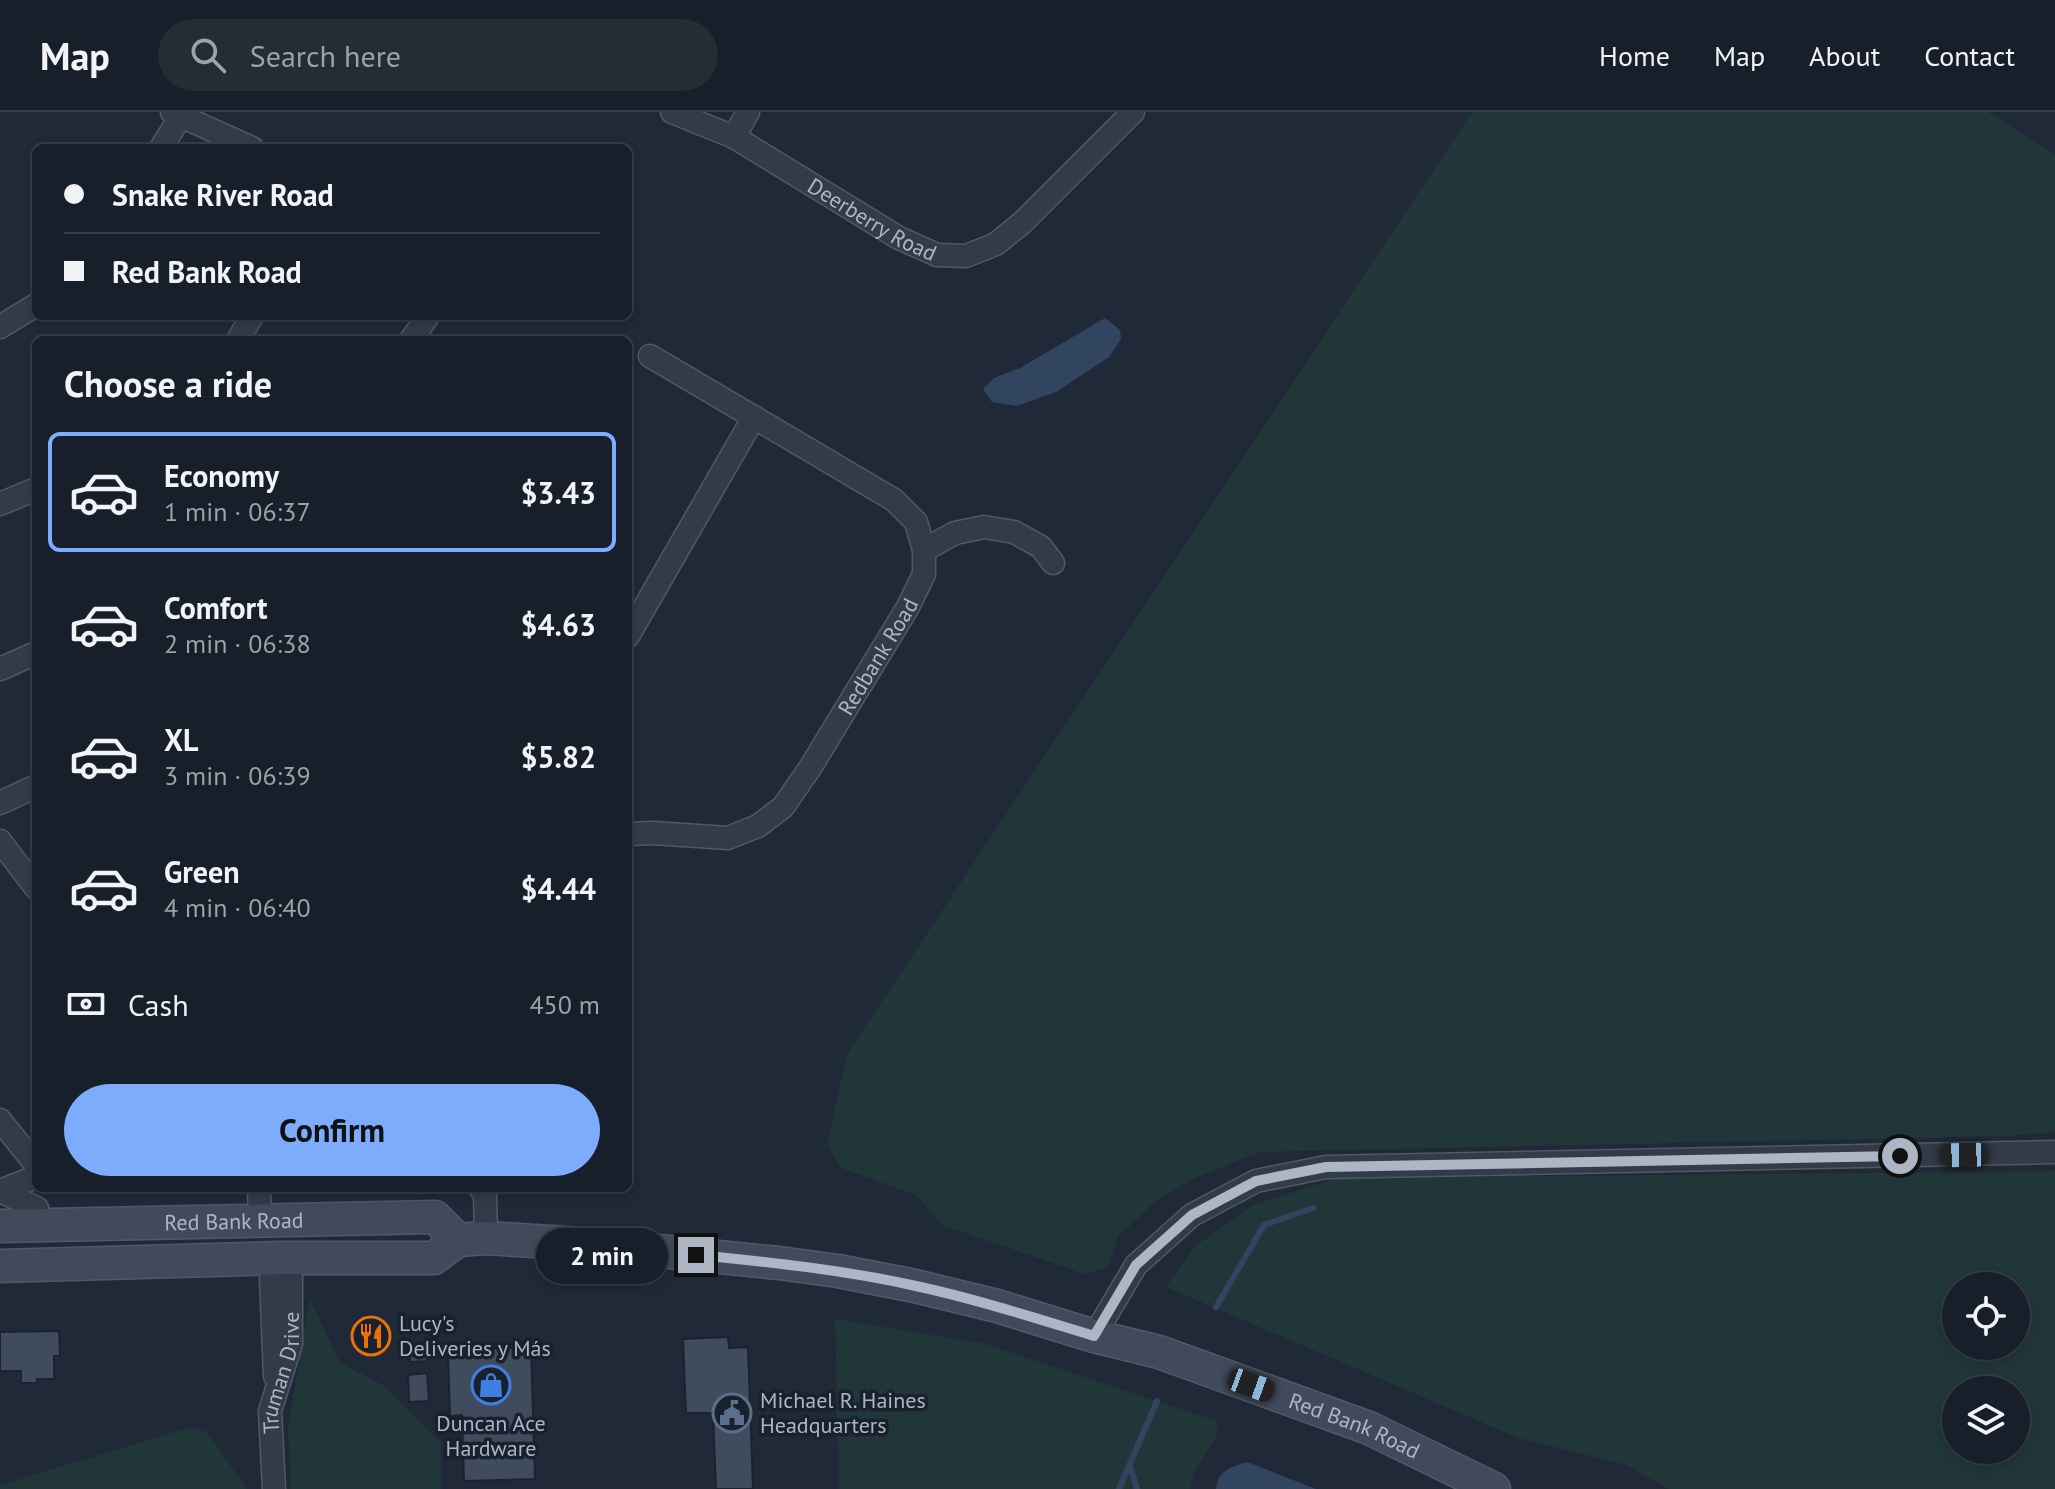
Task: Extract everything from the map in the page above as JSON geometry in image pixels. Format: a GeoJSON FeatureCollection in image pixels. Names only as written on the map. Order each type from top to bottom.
{"type":"FeatureCollection","features":[{"type":"Feature","properties":{"kind":"main road","name":"Red Bank Road"},"geometry":{"type":"LineString","coordinates":[[0,1226],[39,1207],[260,1221],[435,1217],[472,1239],[599,1245],[838,1271],[997,1306],[1159,1352],[1369,1428],[1494,1489]]}},
{"type":"Feature","properties":{"kind":"main road"},"geometry":{"type":"LineString","coordinates":[[0,1259],[32,1244],[39,1207]]}},
{"type":"Feature","properties":{"kind":"main road"},"geometry":{"type":"LineString","coordinates":[[282,1262],[289,1241],[312,1220]]}},
{"type":"Feature","properties":{"kind":"main road","name":"Red Bank Road"},"geometry":{"type":"LineString","coordinates":[[0,1266],[434,1258],[472,1239]]}},
{"type":"Feature","properties":{"kind":"street","name":"Deerberry Road"},"geometry":{"type":"LineString","coordinates":[[672,112],[734,137],[899,238],[937,255],[966,256],[996,244],[1023,222],[1133,112]]}},
{"type":"Feature","properties":{"kind":"street"},"geometry":{"type":"LineString","coordinates":[[734,137],[748,112]]}},
{"type":"Feature","properties":{"kind":"street"},"geometry":{"type":"LineString","coordinates":[[163,144],[176,114],[243,144]]}},
{"type":"Feature","properties":{"kind":"street"},"geometry":{"type":"LineString","coordinates":[[0,327],[32,307]]}},
{"type":"Feature","properties":{"kind":"street"},"geometry":{"type":"LineString","coordinates":[[650,356],[894,500],[916,522],[924,550],[955,533],[984,527],[1014,532],[1041,547],[1053,563]]}},
{"type":"Feature","properties":{"kind":"street"},"geometry":{"type":"LineString","coordinates":[[632,629],[754,417]]}},
{"type":"Feature","properties":{"kind":"street"},"geometry":{"type":"LineString","coordinates":[[0,504],[32,491]]}},
{"type":"Feature","properties":{"kind":"street","name":"Redbank Road"},"geometry":{"type":"LineString","coordinates":[[632,834],[728,838],[758,826],[783,807],[908,607],[924,574],[924,550]]}},
{"type":"Feature","properties":{"kind":"street"},"geometry":{"type":"LineString","coordinates":[[0,669],[32,655]]}},
{"type":"Feature","properties":{"kind":"street"},"geometry":{"type":"LineString","coordinates":[[0,803],[32,788]]}},
{"type":"Feature","properties":{"kind":"street"},"geometry":{"type":"LineString","coordinates":[[0,841],[32,883]]}},
{"type":"Feature","properties":{"kind":"street"},"geometry":{"type":"LineString","coordinates":[[0,1120],[32,1160]]}},
{"type":"Feature","properties":{"kind":"street"},"geometry":{"type":"LineString","coordinates":[[1094,1336],[1136,1265],[1192,1215],[1256,1181],[1326,1167],[2055,1152]]}},
{"type":"Feature","properties":{"kind":"street"},"geometry":{"type":"LineString","coordinates":[[0,1191],[32,1179]]}},
{"type":"Feature","properties":{"kind":"street"},"geometry":{"type":"LineString","coordinates":[[0,1191],[39,1207]]}},
{"type":"Feature","properties":{"kind":"street"},"geometry":{"type":"LineString","coordinates":[[259,1192],[260,1221]]}},
{"type":"Feature","properties":{"kind":"street"},"geometry":{"type":"LineString","coordinates":[[472,1239],[483,1192]]}},
{"type":"Feature","properties":{"kind":"street","name":"Truman Drive"},"geometry":{"type":"LineString","coordinates":[[274,1489],[270,1411],[275,1393],[271,1278],[282,1262]]}},
{"type":"Feature","properties":{"kind":"green space"},"geometry":{"type":"Polygon","coordinates":[[[1472,112],[1988,112],[2055,154],[2055,1132],[2008,1136],[1259,1152],[1191,1180],[1155,1202],[1118,1237],[1108,1267],[1084,1274],[942,1225],[916,1195],[841,1168],[827,1144],[847,1054],[1472,112]]]}},
{"type":"Feature","properties":{"kind":"green space"},"geometry":{"type":"Polygon","coordinates":[[[2055,1171],[2055,1489],[1669,1489],[1626,1465],[1518,1438],[1166,1287],[1193,1248],[1251,1206],[1336,1178],[2055,1171]]]}},
{"type":"Feature","properties":{"kind":"green space"},"geometry":{"type":"Polygon","coordinates":[[[310,1299],[340,1363],[383,1385],[441,1443],[441,1489],[291,1489],[288,1428],[310,1299]]]}},
{"type":"Feature","properties":{"kind":"green space"},"geometry":{"type":"Polygon","coordinates":[[[835,1319],[986,1344],[1217,1421],[1217,1436],[1194,1473],[1190,1489],[839,1489],[835,1319]]]}},
{"type":"Feature","properties":{"kind":"green space"},"geometry":{"type":"Polygon","coordinates":[[[191,1427],[207,1432],[247,1489],[0,1489],[0,1485],[191,1427]]]}},
{"type":"Feature","properties":{"kind":"water"},"geometry":{"type":"Polygon","coordinates":[[[1105,318],[1120,330],[1121,339],[1109,357],[1056,392],[1017,406],[992,402],[983,389],[994,378],[1020,368],[1105,318]]]}},
{"type":"Feature","properties":{"kind":"water"},"geometry":{"type":"Polygon","coordinates":[[[1247,1462],[1316,1489],[1216,1489],[1226,1471],[1247,1462]]]}},
{"type":"Feature","properties":{"kind":"building","name":"Lucy's Deliveries y Más"},"geometry":{"type":"Polygon","coordinates":[[[366,1315],[386,1322],[387,1349],[355,1350],[355,1322],[367,1319],[366,1315]]]}},
{"type":"Feature","properties":{"kind":"building"},"geometry":{"type":"Polygon","coordinates":[[[59,1331],[60,1356],[54,1356],[54,1379],[21,1383],[21,1371],[0,1371],[0,1332],[59,1331]]]}},
{"type":"Feature","properties":{"kind":"building","name":"Michael R. Haines Headquarters"},"geometry":{"type":"Polygon","coordinates":[[[728,1337],[729,1348],[748,1347],[753,1489],[716,1489],[713,1413],[686,1413],[683,1339],[728,1337]]]}},
{"type":"Feature","properties":{"kind":"building"},"geometry":{"type":"Polygon","coordinates":[[[426,1346],[427,1361],[410,1362],[409,1347],[426,1346]]]}},
{"type":"Feature","properties":{"kind":"building","name":"Duncan Ace Hardware"},"geometry":{"type":"Polygon","coordinates":[[[531,1347],[535,1479],[464,1481],[462,1415],[450,1416],[448,1355],[460,1354],[460,1350],[531,1347]]]}},
{"type":"Feature","properties":{"kind":"building"},"geometry":{"type":"Polygon","coordinates":[[[427,1373],[429,1401],[409,1402],[408,1375],[427,1373]]]}},
{"type":"Feature","properties":{"kind":"waterway"},"geometry":{"type":"LineString","coordinates":[[1216,1307],[1264,1225],[1313,1208]]}},
{"type":"Feature","properties":{"kind":"waterway"},"geometry":{"type":"LineString","coordinates":[[1119,1489],[1157,1401]]}},
{"type":"Feature","properties":{"kind":"waterway"},"geometry":{"type":"LineString","coordinates":[[1130,1466],[1137,1489]]}},
{"type":"Feature","properties":{"kind":"place","name":"Lucy's Deliveries y Más"},"geometry":{"type":"Point","coordinates":[371,1336]}},
{"type":"Feature","properties":{"kind":"place","name":"Duncan Ace Hardware"},"geometry":{"type":"Point","coordinates":[491,1385]}},
{"type":"Feature","properties":{"kind":"place","name":"Michael R. Haines Headquarters"},"geometry":{"type":"Point","coordinates":[732,1413]}},
{"type":"Feature","properties":{"kind":"route"},"geometry":{"type":"LineString","coordinates":[[696,1255],[838,1271],[915,1286],[997,1306],[1094,1336],[1136,1265],[1192,1215],[1256,1181],[1326,1167],[1900,1156]]}}]}
